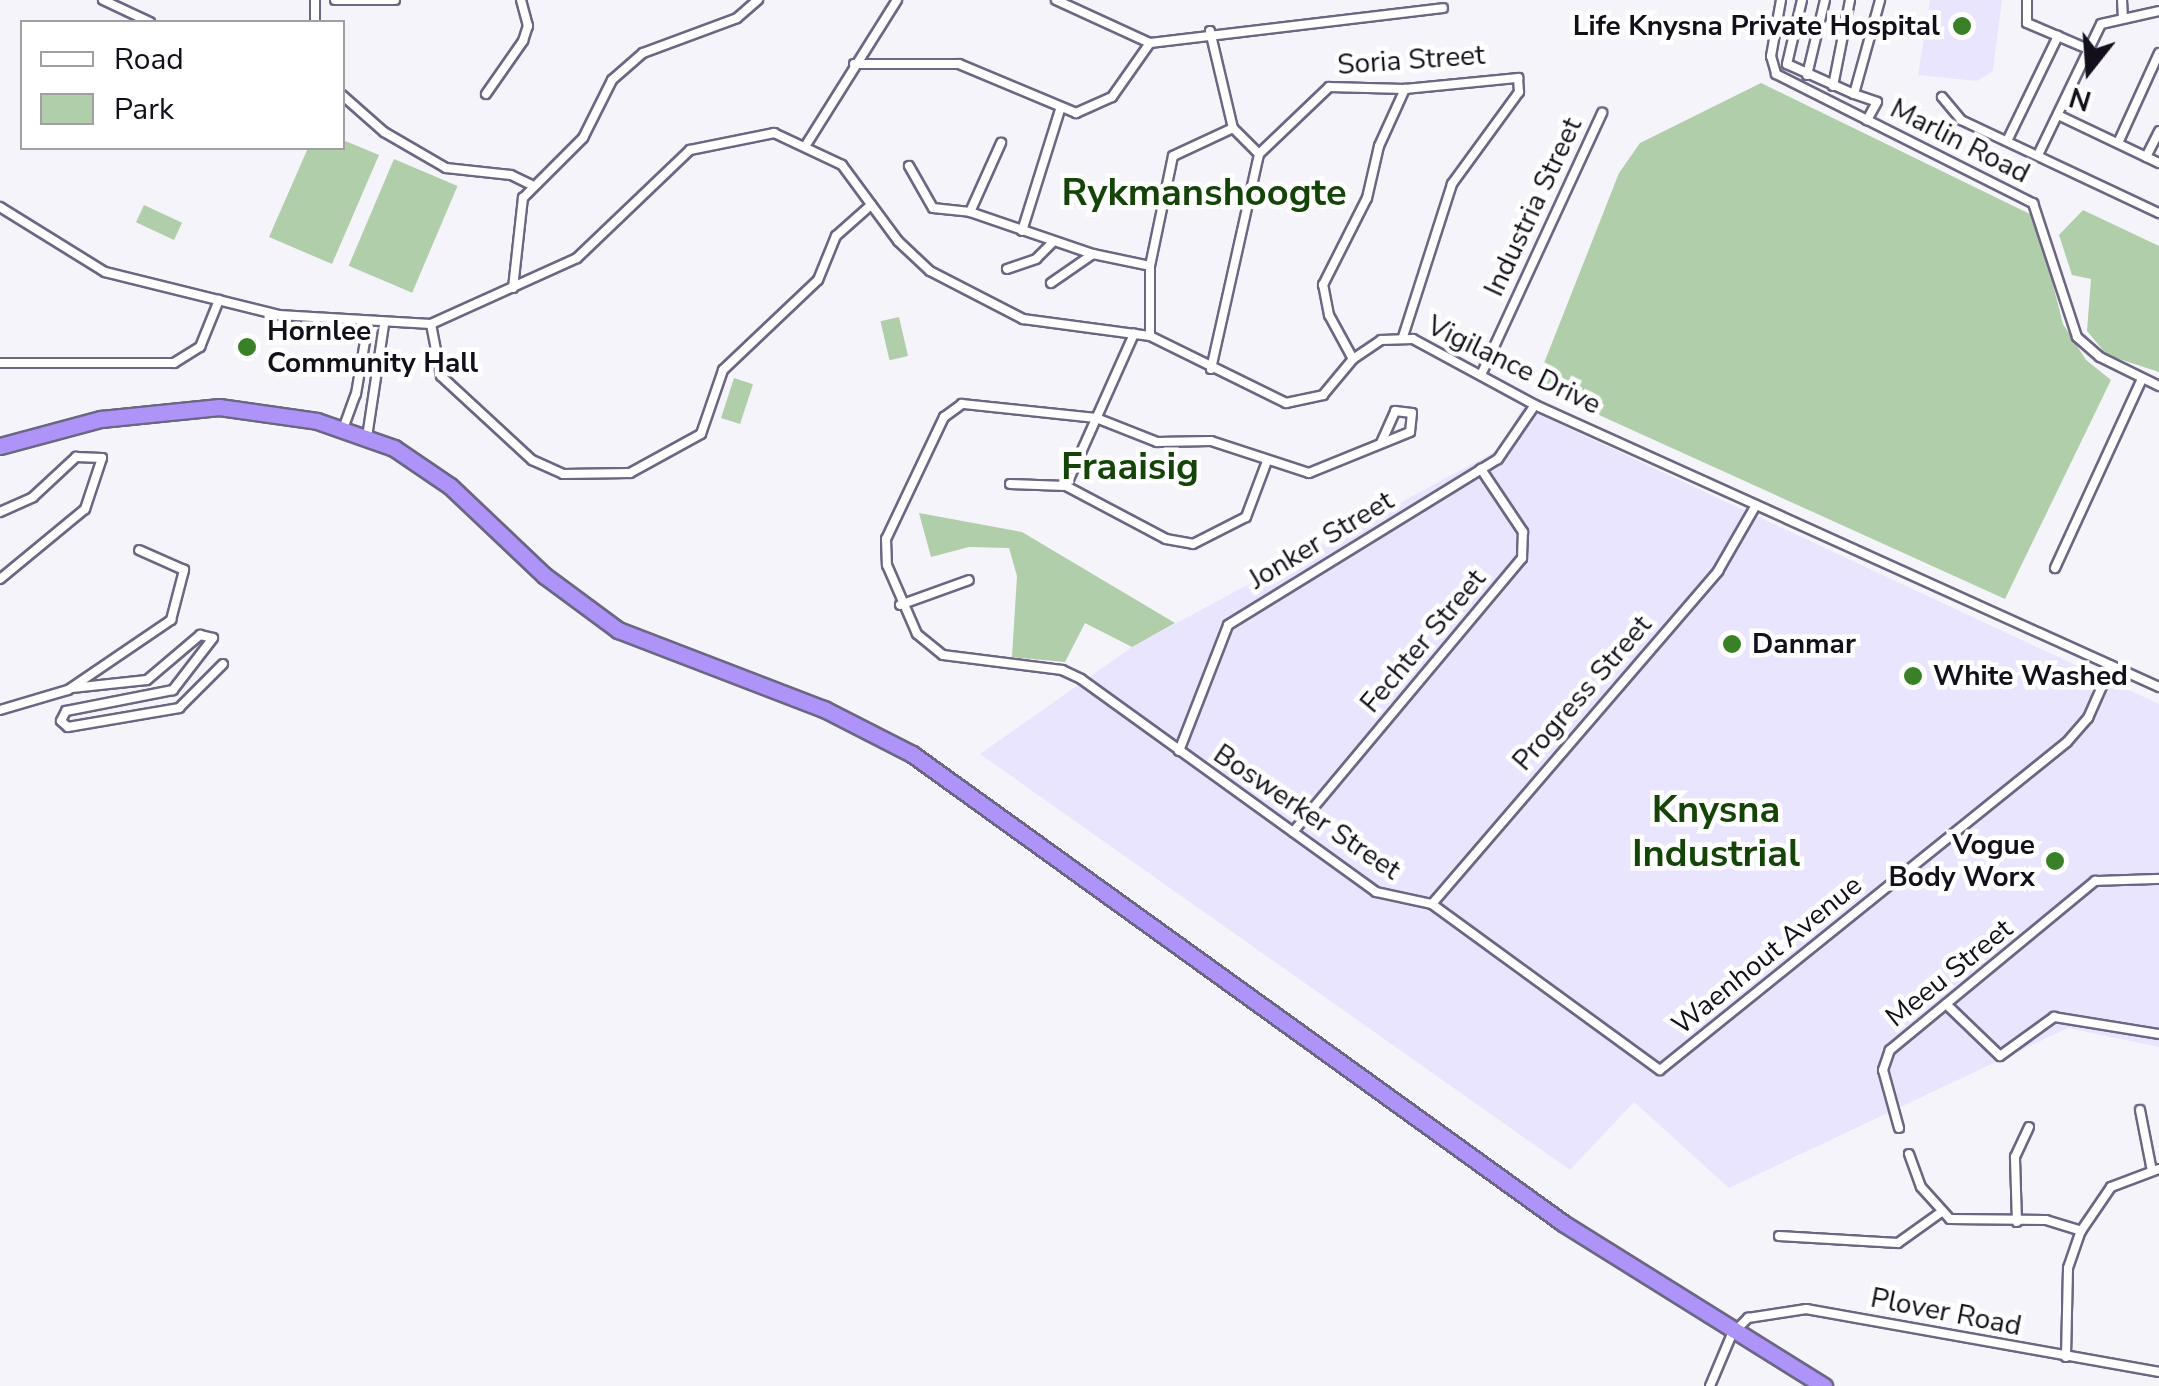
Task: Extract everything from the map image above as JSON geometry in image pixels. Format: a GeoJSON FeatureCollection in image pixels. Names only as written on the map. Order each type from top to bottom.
{"type":"FeatureCollection","features":[{"type":"Feature","properties":{"kind":"highway"},"geometry":{"type":"LineString","coordinates":[[0,446],[102,419],[188,407],[285,414],[367,437],[424,466],[545,576],[618,630],[824,709],[938,771],[1509,1186],[1732,1334],[1824,1386]]}},
{"type":"Feature","properties":{"kind":"street"},"geometry":{"type":"LineString","coordinates":[[103,0],[146,20]]}},
{"type":"Feature","properties":{"kind":"street"},"geometry":{"type":"LineString","coordinates":[[334,0],[395,0]]}},
{"type":"Feature","properties":{"kind":"street"},"geometry":{"type":"LineString","coordinates":[[486,94],[524,41],[528,26],[521,0]]}},
{"type":"Feature","properties":{"kind":"street"},"geometry":{"type":"LineString","coordinates":[[513,288],[517,215],[534,186],[583,138],[612,80],[631,60],[737,18],[758,0]]}},
{"type":"Feature","properties":{"kind":"street"},"geometry":{"type":"LineString","coordinates":[[806,145],[897,0]]}},
{"type":"Feature","properties":{"kind":"street"},"geometry":{"type":"LineString","coordinates":[[1056,0],[1150,43],[1210,31],[1444,8]]}},
{"type":"Feature","properties":{"kind":"street","name":"Marlin Road"},"geometry":{"type":"LineString","coordinates":[[1781,0],[1771,56],[1776,74],[2032,203],[2046,230],[2072,329],[2100,356],[2159,386]]}},
{"type":"Feature","properties":{"kind":"street"},"geometry":{"type":"LineString","coordinates":[[1802,0],[1787,61],[1832,86],[1877,102],[1868,120]]}},
{"type":"Feature","properties":{"kind":"street"},"geometry":{"type":"LineString","coordinates":[[1807,74],[1825,0]]}},
{"type":"Feature","properties":{"kind":"street"},"geometry":{"type":"LineString","coordinates":[[1832,86],[1850,0]]}},
{"type":"Feature","properties":{"kind":"street"},"geometry":{"type":"LineString","coordinates":[[1854,94],[1880,0]]}},
{"type":"Feature","properties":{"kind":"street"},"geometry":{"type":"LineString","coordinates":[[2027,0],[2027,23],[2088,49]]}},
{"type":"Feature","properties":{"kind":"street"},"geometry":{"type":"LineString","coordinates":[[2122,0],[2124,17]]}},
{"type":"Feature","properties":{"kind":"street"},"geometry":{"type":"LineString","coordinates":[[2038,155],[2104,20],[2157,11],[2155,0]]}},
{"type":"Feature","properties":{"kind":"street"},"geometry":{"type":"LineString","coordinates":[[1210,31],[1233,128],[1260,154],[1212,368]]}},
{"type":"Feature","properties":{"kind":"street"},"geometry":{"type":"LineString","coordinates":[[2007,141],[2058,36]]}},
{"type":"Feature","properties":{"kind":"street"},"geometry":{"type":"LineString","coordinates":[[854,64],[959,64],[1060,110],[1076,113],[1103,105],[1150,43]]}},
{"type":"Feature","properties":{"kind":"street"},"geometry":{"type":"LineString","coordinates":[[2118,143],[2159,53]]}},
{"type":"Feature","properties":{"kind":"street","name":"Soria Street"},"geometry":{"type":"LineString","coordinates":[[1260,154],[1330,87],[1405,90],[1514,76],[1519,92],[1452,184],[1403,337]]}},
{"type":"Feature","properties":{"kind":"street"},"geometry":{"type":"LineString","coordinates":[[1353,359],[1329,315],[1323,285],[1366,198],[1378,146],[1405,90]]}},
{"type":"Feature","properties":{"kind":"street"},"geometry":{"type":"LineString","coordinates":[[1942,97],[1955,116],[2159,213]]}},
{"type":"Feature","properties":{"kind":"street"},"geometry":{"type":"LineString","coordinates":[[345,98],[384,132],[446,168],[511,175],[534,186]]}},
{"type":"Feature","properties":{"kind":"street"},"geometry":{"type":"LineString","coordinates":[[1022,231],[1060,110]]}},
{"type":"Feature","properties":{"kind":"street","name":"Industria Street"},"geometry":{"type":"LineString","coordinates":[[1481,375],[1602,112]]}},
{"type":"Feature","properties":{"kind":"street"},"geometry":{"type":"LineString","coordinates":[[2058,114],[2159,163]]}},
{"type":"Feature","properties":{"kind":"street"},"geometry":{"type":"LineString","coordinates":[[1150,336],[1150,266],[1174,156],[1233,128]]}},
{"type":"Feature","properties":{"kind":"street"},"geometry":{"type":"LineString","coordinates":[[2146,156],[2159,131]]}},
{"type":"Feature","properties":{"kind":"street","name":"Vigilance Drive"},"geometry":{"type":"LineString","coordinates":[[0,208],[96,268],[219,300],[368,324],[431,324],[513,288],[595,245],[690,150],[759,133],[806,145],[842,165],[914,259],[966,292],[1041,324],[1150,336],[1272,398],[1300,403],[1333,386],[1353,359],[1380,340],[1403,337],[1534,405],[2159,687]]}},
{"type":"Feature","properties":{"kind":"street"},"geometry":{"type":"LineString","coordinates":[[970,212],[1002,143]]}},
{"type":"Feature","properties":{"kind":"street"},"geometry":{"type":"LineString","coordinates":[[909,166],[930,206],[970,212],[1093,254],[1150,266]]}},
{"type":"Feature","properties":{"kind":"street"},"geometry":{"type":"LineString","coordinates":[[431,324],[441,376],[532,460],[563,474],[630,473],[701,434],[723,370],[818,280],[836,236],[871,205]]}},
{"type":"Feature","properties":{"kind":"street"},"geometry":{"type":"LineString","coordinates":[[1007,269],[1036,259],[1054,242]]}},
{"type":"Feature","properties":{"kind":"street"},"geometry":{"type":"LineString","coordinates":[[1051,284],[1093,254]]}},
{"type":"Feature","properties":{"kind":"street"},"geometry":{"type":"LineString","coordinates":[[0,362],[174,363],[200,348],[219,300]]}},
{"type":"Feature","properties":{"kind":"street"},"geometry":{"type":"LineString","coordinates":[[343,429],[356,394],[368,324]]}},
{"type":"Feature","properties":{"kind":"street"},"geometry":{"type":"LineString","coordinates":[[367,437],[384,324]]}},
{"type":"Feature","properties":{"kind":"street"},"geometry":{"type":"LineString","coordinates":[[1066,486],[1134,334]]}},
{"type":"Feature","properties":{"kind":"street"},"geometry":{"type":"LineString","coordinates":[[2056,568],[2142,378]]}},
{"type":"Feature","properties":{"kind":"street","name":"Jonker Street"},"geometry":{"type":"LineString","coordinates":[[1179,751],[1228,625],[1481,469],[1512,446],[1534,405]]}},
{"type":"Feature","properties":{"kind":"street"},"geometry":{"type":"LineString","coordinates":[[968,580],[900,605],[886,539],[952,408],[1025,407],[1096,418],[1148,441],[1211,441],[1309,473],[1410,432],[1412,412],[1395,411],[1381,443]]}},
{"type":"Feature","properties":{"kind":"street"},"geometry":{"type":"LineString","coordinates":[[0,512],[33,497],[76,457],[102,458],[85,509],[0,578]]}},
{"type":"Feature","properties":{"kind":"street"},"geometry":{"type":"LineString","coordinates":[[1010,484],[1066,486],[1166,539],[1193,544],[1246,517],[1267,462]]}},
{"type":"Feature","properties":{"kind":"street","name":"Fechter Street"},"geometry":{"type":"LineString","coordinates":[[1293,832],[1522,558],[1523,532],[1481,469]]}},
{"type":"Feature","properties":{"kind":"street","name":"Progress Street"},"geometry":{"type":"LineString","coordinates":[[1432,904],[1718,571],[1756,505]]}},
{"type":"Feature","properties":{"kind":"street"},"geometry":{"type":"LineString","coordinates":[[72,688],[176,612],[184,570],[139,550]]}},
{"type":"Feature","properties":{"kind":"street","name":"Boswerker Street"},"geometry":{"type":"LineString","coordinates":[[900,605],[917,634],[942,655],[1062,670],[1081,679],[1386,898],[1432,904],[1660,1070]]}},
{"type":"Feature","properties":{"kind":"street"},"geometry":{"type":"LineString","coordinates":[[0,710],[72,688],[147,680],[200,635],[213,638],[174,690],[66,710],[60,721],[72,728],[178,708],[223,664]]}},
{"type":"Feature","properties":{"kind":"street","name":"Waenhout Avenue"},"geometry":{"type":"LineString","coordinates":[[1660,1070],[2067,742],[2088,718],[2111,666]]}},
{"type":"Feature","properties":{"kind":"street","name":"Meeu Street"},"geometry":{"type":"LineString","coordinates":[[1899,1128],[1885,1056],[2095,880],[2159,880]]}},
{"type":"Feature","properties":{"kind":"street"},"geometry":{"type":"LineString","coordinates":[[1946,1004],[2000,1056],[2054,1017],[2159,1034]]}},
{"type":"Feature","properties":{"kind":"street"},"geometry":{"type":"LineString","coordinates":[[2066,1357],[2068,1268],[2080,1232],[2111,1187],[2156,1170],[2140,1110]]}},
{"type":"Feature","properties":{"kind":"street"},"geometry":{"type":"LineString","coordinates":[[2018,1222],[2015,1157],[2030,1127]]}},
{"type":"Feature","properties":{"kind":"street"},"geometry":{"type":"LineString","coordinates":[[1909,1154],[1940,1213],[1966,1224],[2057,1221],[2080,1232]]}},
{"type":"Feature","properties":{"kind":"street"},"geometry":{"type":"LineString","coordinates":[[1779,1236],[1898,1243],[1940,1213]]}},
{"type":"Feature","properties":{"kind":"street","name":"Plover Road"},"geometry":{"type":"LineString","coordinates":[[1732,1334],[1756,1314],[1806,1310],[2159,1372]]}},
{"type":"Feature","properties":{"kind":"street"},"geometry":{"type":"LineString","coordinates":[[1710,1386],[1732,1334]]}},
{"type":"Feature","properties":{"kind":"shaded area","name":"Life Knysna Private Hospital"},"geometry":{"type":"Polygon","coordinates":[[[1930,0],[2002,0],[1993,71],[1977,81],[1918,75],[1930,0]]]}},
{"type":"Feature","properties":{"kind":"shaded area"},"geometry":{"type":"Polygon","coordinates":[[[1523,407],[2159,704],[2159,1047],[2068,1028],[1729,1188],[1634,1102],[1570,1170],[980,754],[1132,647],[1500,449],[1523,407]]]}},
{"type":"Feature","properties":{"kind":"green space"},"geometry":{"type":"Polygon","coordinates":[[[1761,83],[2036,217],[2063,324],[2086,360],[2111,380],[2005,599],[1535,386],[1619,173],[1640,143],[1761,83]]]}},
{"type":"Feature","properties":{"kind":"green space"},"geometry":{"type":"Polygon","coordinates":[[[345,141],[379,155],[332,264],[269,237],[307,150],[345,150],[345,141]]]}},
{"type":"Feature","properties":{"kind":"green space"},"geometry":{"type":"Polygon","coordinates":[[[394,159],[458,186],[412,293],[349,266],[394,159]]]}},
{"type":"Feature","properties":{"kind":"green space"},"geometry":{"type":"Polygon","coordinates":[[[144,205],[182,223],[174,240],[136,222],[144,205]]]}},
{"type":"Feature","properties":{"kind":"green space"},"geometry":{"type":"Polygon","coordinates":[[[2083,210],[2159,246],[2159,372],[2107,355],[2087,331],[2091,279],[2072,275],[2059,235],[2083,210]]]}},
{"type":"Feature","properties":{"kind":"green space"},"geometry":{"type":"Polygon","coordinates":[[[899,317],[908,356],[889,360],[880,321],[899,317]]]}},
{"type":"Feature","properties":{"kind":"green space"},"geometry":{"type":"Polygon","coordinates":[[[734,378],[753,384],[740,424],[721,418],[734,378]]]}},
{"type":"Feature","properties":{"kind":"green space"},"geometry":{"type":"Polygon","coordinates":[[[919,513],[1022,532],[1175,623],[1132,647],[1085,623],[1065,662],[1012,657],[1017,576],[1009,548],[969,547],[931,557],[919,513]]]}},
{"type":"Feature","properties":{"kind":"place","name":"Life Knysna Private Hospital"},"geometry":{"type":"Point","coordinates":[1962,26]}},
{"type":"Feature","properties":{"kind":"place","name":"Hornlee Community Hall"},"geometry":{"type":"Point","coordinates":[247,347]}},
{"type":"Feature","properties":{"kind":"place","name":"Danmar"},"geometry":{"type":"Point","coordinates":[1732,644]}},
{"type":"Feature","properties":{"kind":"place","name":"White Washed"},"geometry":{"type":"Point","coordinates":[1913,676]}},
{"type":"Feature","properties":{"kind":"place","name":"Vogue Body Worx"},"geometry":{"type":"Point","coordinates":[2055,861]}},
{"type":"Feature","properties":{"kind":"district","name":"Rykmanshoogte"},"geometry":{"type":"Point","coordinates":[1204,193]}},
{"type":"Feature","properties":{"kind":"district","name":"Fraaisig"},"geometry":{"type":"Point","coordinates":[1130,467]}},
{"type":"Feature","properties":{"kind":"district","name":"Knysna Industrial"},"geometry":{"type":"Point","coordinates":[1716,832]}}]}
